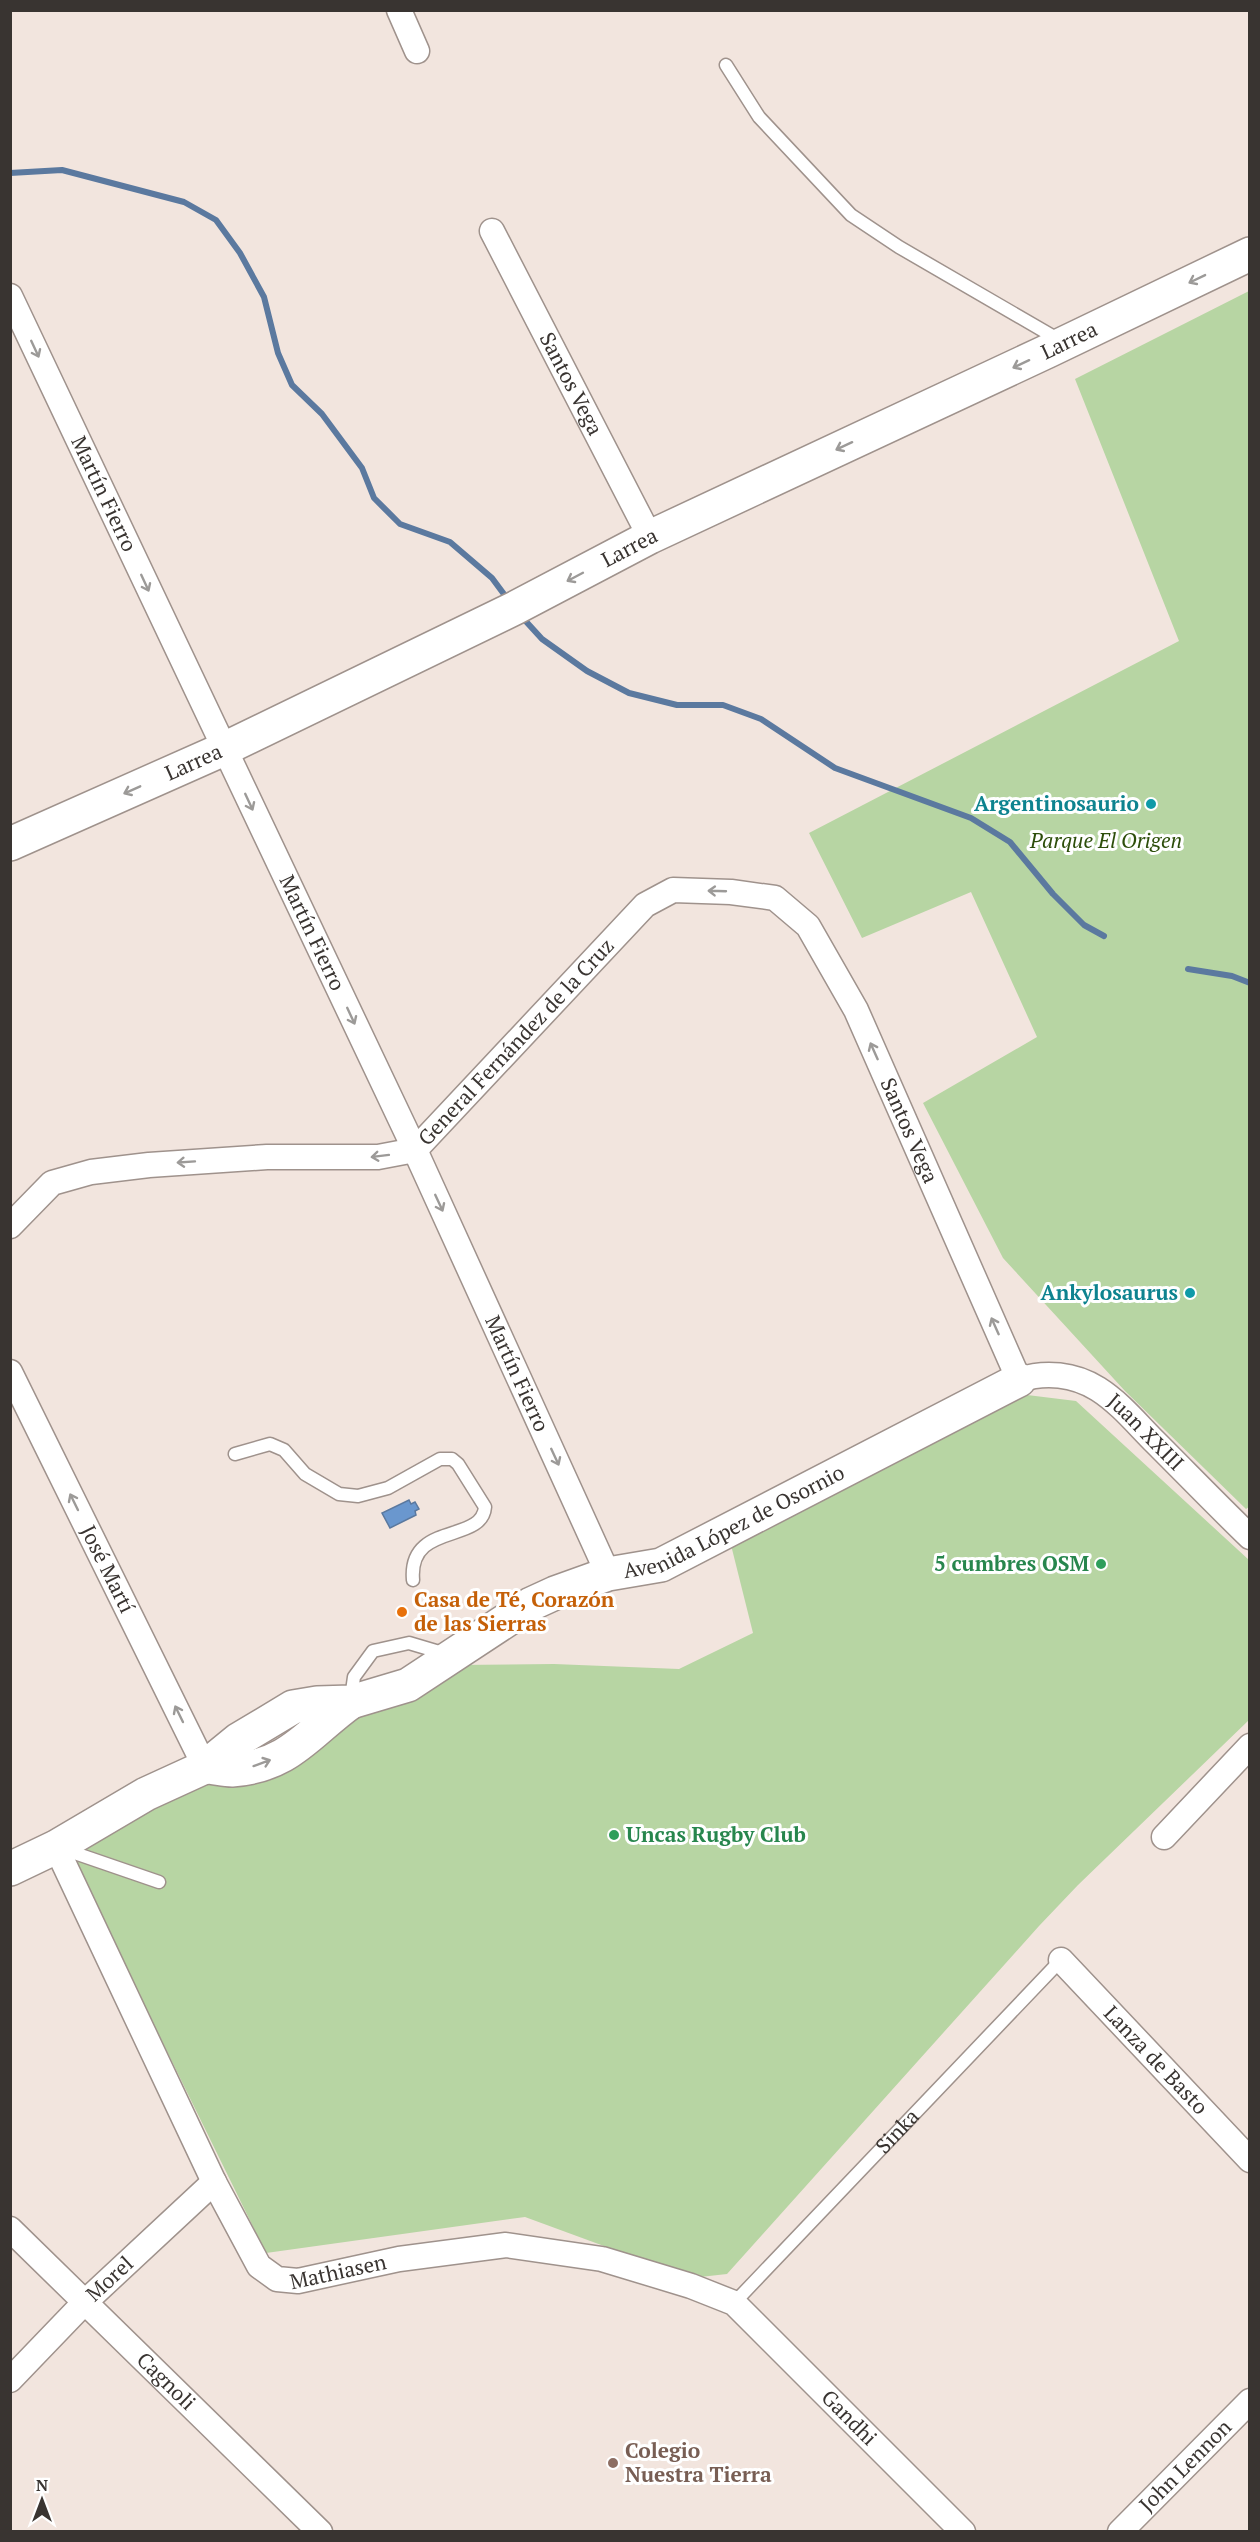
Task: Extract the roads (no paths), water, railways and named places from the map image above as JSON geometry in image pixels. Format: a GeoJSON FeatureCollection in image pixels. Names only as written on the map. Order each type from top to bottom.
{"type":"FeatureCollection","features":[{"type":"Feature","properties":{"kind":"street"},"geometry":{"type":"LineString","coordinates":[[399,10],[417,51]]}},
{"type":"Feature","properties":{"kind":"street","name":"Santos Vega"},"geometry":{"type":"LineString","coordinates":[[492,231],[650,537]]}},
{"type":"Feature","properties":{"kind":"street","name":"Larrea"},"geometry":{"type":"LineString","coordinates":[[10,844],[224,749],[515,608],[650,537],[1250,254]]}},
{"type":"Feature","properties":{"kind":"street","name":"Martín Fierro"},"geometry":{"type":"LineString","coordinates":[[10,296],[16,325],[224,749],[415,1150],[608,1574]]}},
{"type":"Feature","properties":{"kind":"street","name":"General Fernández de la Cruz"},"geometry":{"type":"LineString","coordinates":[[10,1226],[52,1183],[91,1172],[149,1165],[267,1157],[378,1157],[415,1150],[645,905],[674,890],[731,892],[775,898]]}},
{"type":"Feature","properties":{"kind":"street","name":"Santos Vega"},"geometry":{"type":"LineString","coordinates":[[775,898],[808,926],[856,1010],[1019,1380]]}},
{"type":"Feature","properties":{"kind":"street","name":"José Martí"},"geometry":{"type":"LineString","coordinates":[[10,1372],[204,1767]]}},
{"type":"Feature","properties":{"kind":"street","name":"Juan XXIII"},"geometry":{"type":"LineString","coordinates":[[1019,1380],[1038,1374],[1051,1374],[1083,1382],[1098,1389],[1127,1414],[1250,1537]]}},
{"type":"Feature","properties":{"kind":"street","name":"Avenida López de Osornio"},"geometry":{"type":"LineString","coordinates":[[10,1869],[56,1847],[146,1794],[204,1767],[228,1770],[247,1768],[283,1755],[300,1745],[351,1702],[408,1685],[531,1604],[608,1574],[661,1565],[1019,1380]]}},
{"type":"Feature","properties":{"kind":"street"},"geometry":{"type":"LineString","coordinates":[[1164,1837],[1250,1746]]}},
{"type":"Feature","properties":{"kind":"street","name":"Mathiasen"},"geometry":{"type":"LineString","coordinates":[[56,1847],[214,2182],[260,2266],[277,2279],[298,2281],[399,2259],[506,2245],[602,2259],[691,2286],[734,2303]]}},
{"type":"Feature","properties":{"kind":"street","name":"Lanza de Basto"},"geometry":{"type":"LineString","coordinates":[[1061,1960],[1250,2160]]}},
{"type":"Feature","properties":{"kind":"street","name":"Morel"},"geometry":{"type":"LineString","coordinates":[[10,2380],[84,2303],[214,2182]]}},
{"type":"Feature","properties":{"kind":"street","name":"Cagnoli"},"geometry":{"type":"LineString","coordinates":[[10,2229],[320,2532]]}},
{"type":"Feature","properties":{"kind":"street","name":"Gandhi"},"geometry":{"type":"LineString","coordinates":[[734,2303],[963,2532]]}},
{"type":"Feature","properties":{"kind":"street","name":"John Lennon"},"geometry":{"type":"LineString","coordinates":[[1120,2532],[1250,2401]]}},
{"type":"Feature","properties":{"kind":"lane"},"geometry":{"type":"LineString","coordinates":[[726,65],[740,91],[759,117],[851,215],[899,247],[1064,343]]}},
{"type":"Feature","properties":{"kind":"lane"},"geometry":{"type":"LineString","coordinates":[[235,1454],[270,1444],[284,1450],[305,1474],[339,1494],[358,1496],[388,1488],[440,1459],[452,1460],[458,1464],[485,1507],[485,1514],[477,1523],[429,1541],[415,1562],[413,1580]]}},
{"type":"Feature","properties":{"kind":"lane"},"geometry":{"type":"LineString","coordinates":[[351,1702],[354,1677],[373,1651],[409,1643],[453,1656]]}},
{"type":"Feature","properties":{"kind":"lane"},"geometry":{"type":"LineString","coordinates":[[56,1847],[159,1882]]}},
{"type":"Feature","properties":{"kind":"lane","name":"Sinka"},"geometry":{"type":"LineString","coordinates":[[734,2303],[1061,1960]]}},
{"type":"Feature","properties":{"kind":"water"},"geometry":{"type":"Polygon","coordinates":[[[409,1500],[411,1504],[415,1502],[419,1509],[415,1511],[416,1515],[390,1528],[382,1513],[409,1500]]]}},
{"type":"Feature","properties":{"kind":"waterway"},"geometry":{"type":"LineString","coordinates":[[10,173],[62,170],[184,202],[216,220],[240,253],[264,297],[278,353],[292,385],[322,414],[362,468],[374,498],[400,524],[450,542],[492,578],[509,601]]}},
{"type":"Feature","properties":{"kind":"waterway"},"geometry":{"type":"LineString","coordinates":[[521,616],[542,639],[587,671],[629,693],[677,705],[723,705],[761,719],[835,768],[971,818],[1010,842],[1053,894],[1084,925],[1104,936]]}},
{"type":"Feature","properties":{"kind":"waterway"},"geometry":{"type":"LineString","coordinates":[[1188,969],[1232,976],[1250,983]]}},
{"type":"Feature","properties":{"kind":"place","name":"Argentinosaurio"},"geometry":{"type":"Point","coordinates":[1151,804]}},
{"type":"Feature","properties":{"kind":"place","name":"Ankylosaurus"},"geometry":{"type":"Point","coordinates":[1190,1293]}},
{"type":"Feature","properties":{"kind":"place","name":"5 cumbres OSM"},"geometry":{"type":"Point","coordinates":[1101,1564]}},
{"type":"Feature","properties":{"kind":"place","name":"Casa de Té, Corazón de las Sierras"},"geometry":{"type":"Point","coordinates":[402,1612]}},
{"type":"Feature","properties":{"kind":"place","name":"Uncas Rugby Club"},"geometry":{"type":"Point","coordinates":[614,1835]}},
{"type":"Feature","properties":{"kind":"place","name":"Colegio Nuestra Tierra"},"geometry":{"type":"Point","coordinates":[613,2463]}},
{"type":"Feature","properties":{"kind":"park label","name":"Parque El Origen"},"geometry":{"type":"Point","coordinates":[1106,841]}}]}
